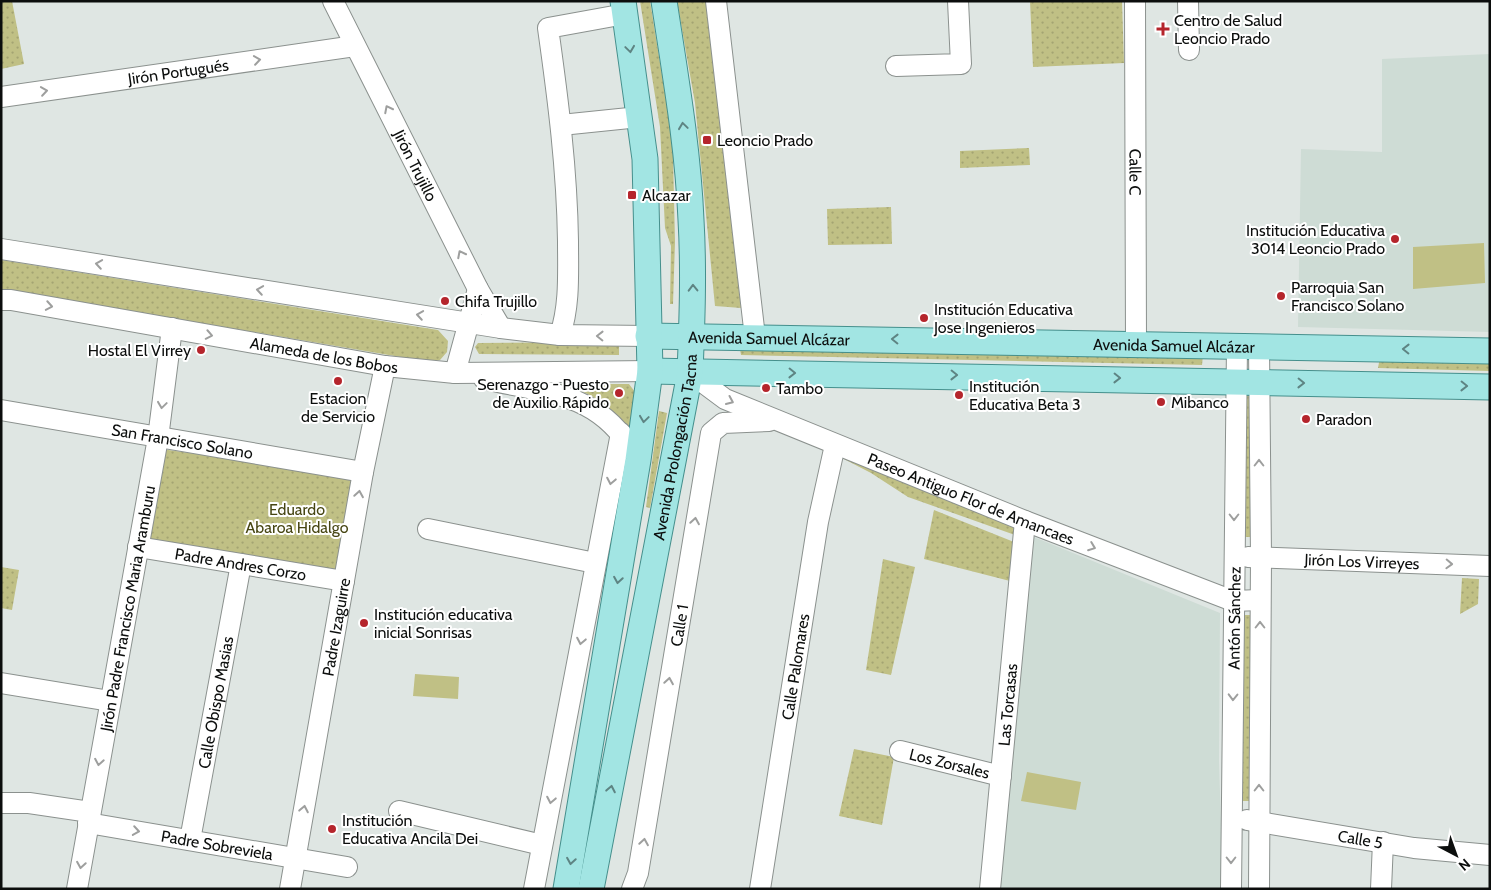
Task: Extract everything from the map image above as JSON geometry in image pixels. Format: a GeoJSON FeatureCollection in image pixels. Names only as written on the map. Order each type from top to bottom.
{"type":"FeatureCollection","features":[{"type":"Feature","properties":{"kind":"main road","name":"Avenida Prolongación Tacna"},"geometry":{"type":"LineString","coordinates":[[591,889],[690,373],[692,336],[692,220],[685,145],[664,1]]}},
{"type":"Feature","properties":{"kind":"main road"},"geometry":{"type":"LineString","coordinates":[[566,889],[638,460],[650,371],[645,171],[640,117],[624,8]]}},
{"type":"Feature","properties":{"kind":"main road","name":"Avenida Samuel Alcázar"},"geometry":{"type":"LineString","coordinates":[[648,336],[1136,343],[1490,351]]}},
{"type":"Feature","properties":{"kind":"main road","name":"Avenida Samuel Alcázar"},"geometry":{"type":"LineString","coordinates":[[650,371],[690,373],[729,371],[1490,387]]}},
{"type":"Feature","properties":{"kind":"street","name":"Jirón Trujillo"},"geometry":{"type":"LineString","coordinates":[[333,1],[478,288],[501,328]]}},
{"type":"Feature","properties":{"kind":"street"},"geometry":{"type":"LineString","coordinates":[[716,1],[755,337]]}},
{"type":"Feature","properties":{"kind":"street"},"geometry":{"type":"LineString","coordinates":[[896,66],[961,64],[958,1]]}},
{"type":"Feature","properties":{"kind":"street","name":"Calle C"},"geometry":{"type":"LineString","coordinates":[[1135,1],[1136,343]]}},
{"type":"Feature","properties":{"kind":"street"},"geometry":{"type":"LineString","coordinates":[[1188,1],[1189,50]]}},
{"type":"Feature","properties":{"kind":"street"},"geometry":{"type":"LineString","coordinates":[[560,335],[566,315],[568,260],[566,180],[561,125],[548,28],[624,8]]}},
{"type":"Feature","properties":{"kind":"street","name":"Jirón Portugués"},"geometry":{"type":"LineString","coordinates":[[1,97],[356,46]]}},
{"type":"Feature","properties":{"kind":"street"},"geometry":{"type":"LineString","coordinates":[[561,125],[640,117]]}},
{"type":"Feature","properties":{"kind":"street"},"geometry":{"type":"LineString","coordinates":[[1,249],[501,328],[560,335],[648,336]]}},
{"type":"Feature","properties":{"kind":"street"},"geometry":{"type":"LineString","coordinates":[[478,288],[455,373],[564,396],[584,403],[597,410],[621,433],[638,460]]}},
{"type":"Feature","properties":{"kind":"street","name":"Alameda de los Bobos"},"geometry":{"type":"LineString","coordinates":[[1,300],[11,300],[385,366],[455,373],[650,371]]}},
{"type":"Feature","properties":{"kind":"street","name":"Jirón Padre Francisco Maria Aramburu"},"geometry":{"type":"LineString","coordinates":[[77,889],[158,438],[172,328]]}},
{"type":"Feature","properties":{"kind":"street","name":"Antón Sánchez"},"geometry":{"type":"LineString","coordinates":[[1231,889],[1234,556],[1248,346]]}},
{"type":"Feature","properties":{"kind":"street","name":"Padre Izaguirre"},"geometry":{"type":"LineString","coordinates":[[290,889],[363,472],[385,366]]}},
{"type":"Feature","properties":{"kind":"street","name":"Paseo Antiguo Flor de Amancaes"},"geometry":{"type":"LineString","coordinates":[[690,373],[725,399],[801,428],[836,445],[1025,521],[1233,601],[1260,600]]}},
{"type":"Feature","properties":{"kind":"street","name":"Antón Sánchez"},"geometry":{"type":"LineString","coordinates":[[1247,381],[1261,557],[1259,889]]}},
{"type":"Feature","properties":{"kind":"street","name":"San Francisco Solano"},"geometry":{"type":"LineString","coordinates":[[1,410],[363,472]]}},
{"type":"Feature","properties":{"kind":"street","name":"Calle 1"},"geometry":{"type":"LineString","coordinates":[[632,889],[638,873],[711,433],[723,423],[734,421],[779,421]]}},
{"type":"Feature","properties":{"kind":"street"},"geometry":{"type":"LineString","coordinates":[[534,889],[621,433]]}},
{"type":"Feature","properties":{"kind":"street","name":"Calle Palomares"},"geometry":{"type":"LineString","coordinates":[[760,889],[818,522],[836,445]]}},
{"type":"Feature","properties":{"kind":"street","name":"Las Torcasas"},"geometry":{"type":"LineString","coordinates":[[990,889],[1025,521]]}},
{"type":"Feature","properties":{"kind":"street"},"geometry":{"type":"LineString","coordinates":[[428,529],[595,563]]}},
{"type":"Feature","properties":{"kind":"street","name":"Padre Andres Corzo"},"geometry":{"type":"LineString","coordinates":[[138,547],[344,581]]}},
{"type":"Feature","properties":{"kind":"street","name":"Jirón Los Virreyes"},"geometry":{"type":"LineString","coordinates":[[1234,556],[1490,566]]}},
{"type":"Feature","properties":{"kind":"street","name":"Calle Obispo Masias"},"geometry":{"type":"LineString","coordinates":[[190,840],[241,564]]}},
{"type":"Feature","properties":{"kind":"street"},"geometry":{"type":"LineString","coordinates":[[1,683],[110,701]]}},
{"type":"Feature","properties":{"kind":"street","name":"Los Zorsales"},"geometry":{"type":"LineString","coordinates":[[900,751],[1000,776]]}},
{"type":"Feature","properties":{"kind":"street","name":"Padre Sobreviela"},"geometry":{"type":"LineString","coordinates":[[1,803],[30,803],[190,840],[347,867]]}},
{"type":"Feature","properties":{"kind":"street"},"geometry":{"type":"LineString","coordinates":[[399,811],[542,845]]}},
{"type":"Feature","properties":{"kind":"street","name":"Calle 5"},"geometry":{"type":"LineString","coordinates":[[1231,819],[1258,821],[1383,842],[1490,855]]}},
{"type":"Feature","properties":{"kind":"street"},"geometry":{"type":"LineString","coordinates":[[1381,889],[1383,842]]}},
{"type":"Feature","properties":{"kind":"shaded area","name":"Institución Educativa 3014 Leoncio Prado"},"geometry":{"type":"Polygon","coordinates":[[[1490,54],[1490,332],[1298,327],[1301,149],[1382,152],[1382,59],[1490,54]]]}},
{"type":"Feature","properties":{"kind":"shaded area"},"geometry":{"type":"Polygon","coordinates":[[[1029,535],[1220,613],[1219,761],[1223,889],[996,889],[1029,535]]]}},
{"type":"Feature","properties":{"kind":"green space"},"geometry":{"type":"Polygon","coordinates":[[[1,1],[12,1],[24,64],[1,69],[1,1]]]}},
{"type":"Feature","properties":{"kind":"green space"},"geometry":{"type":"Polygon","coordinates":[[[640,1],[650,1],[669,118],[673,156],[675,242],[673,304],[670,304],[671,246],[665,228],[660,127],[640,1]]]}},
{"type":"Feature","properties":{"kind":"green space"},"geometry":{"type":"Polygon","coordinates":[[[677,1],[708,1],[717,68],[741,308],[715,306],[695,103],[677,1]]]}},
{"type":"Feature","properties":{"kind":"green space"},"geometry":{"type":"Polygon","coordinates":[[[1030,1],[1122,1],[1124,63],[1033,67],[1030,1]]]}},
{"type":"Feature","properties":{"kind":"green space"},"geometry":{"type":"Polygon","coordinates":[[[1029,148],[1030,165],[960,168],[960,151],[1029,148]]]}},
{"type":"Feature","properties":{"kind":"green space"},"geometry":{"type":"Polygon","coordinates":[[[891,207],[892,244],[828,245],[827,209],[891,207]]]}},
{"type":"Feature","properties":{"kind":"green space"},"geometry":{"type":"Polygon","coordinates":[[[1484,243],[1485,283],[1413,289],[1413,247],[1484,243]]]}},
{"type":"Feature","properties":{"kind":"green space"},"geometry":{"type":"Polygon","coordinates":[[[1,260],[438,330],[448,341],[447,352],[440,360],[430,362],[136,312],[1,292],[1,260]]]}},
{"type":"Feature","properties":{"kind":"green space"},"geometry":{"type":"Polygon","coordinates":[[[619,342],[619,355],[479,354],[475,347],[478,343],[619,342]]]}},
{"type":"Feature","properties":{"kind":"green space"},"geometry":{"type":"Polygon","coordinates":[[[739,344],[1203,355],[1202,365],[741,355],[739,344]]]}},
{"type":"Feature","properties":{"kind":"green space"},"geometry":{"type":"Polygon","coordinates":[[[1380,357],[1490,359],[1490,371],[1378,368],[1380,357]]]}},
{"type":"Feature","properties":{"kind":"green space"},"geometry":{"type":"Polygon","coordinates":[[[543,384],[629,384],[635,392],[633,433],[609,409],[589,394],[543,384]]]}},
{"type":"Feature","properties":{"kind":"green space"},"geometry":{"type":"Polygon","coordinates":[[[1245,388],[1255,388],[1252,537],[1242,537],[1245,388]]]}},
{"type":"Feature","properties":{"kind":"green space"},"geometry":{"type":"Polygon","coordinates":[[[659,411],[667,413],[650,508],[646,507],[659,411]]]}},
{"type":"Feature","properties":{"kind":"green space","name":"Eduardo Abaroa Hidalgo"},"geometry":{"type":"Polygon","coordinates":[[[161,449],[355,476],[339,575],[143,543],[161,449]]]}},
{"type":"Feature","properties":{"kind":"green space"},"geometry":{"type":"Polygon","coordinates":[[[844,452],[1016,527],[1015,535],[908,497],[871,473],[842,458],[844,452]]]}},
{"type":"Feature","properties":{"kind":"green space"},"geometry":{"type":"Polygon","coordinates":[[[934,510],[1014,542],[1010,581],[924,559],[934,510]]]}},
{"type":"Feature","properties":{"kind":"green space"},"geometry":{"type":"Polygon","coordinates":[[[883,559],[915,567],[891,675],[866,670],[883,559]]]}},
{"type":"Feature","properties":{"kind":"green space"},"geometry":{"type":"Polygon","coordinates":[[[1,567],[19,570],[12,610],[1,608],[1,567]]]}},
{"type":"Feature","properties":{"kind":"green space"},"geometry":{"type":"Polygon","coordinates":[[[1462,578],[1479,579],[1478,604],[1460,614],[1462,578]]]}},
{"type":"Feature","properties":{"kind":"green space"},"geometry":{"type":"Polygon","coordinates":[[[1241,615],[1253,615],[1250,801],[1237,801],[1241,615]]]}},
{"type":"Feature","properties":{"kind":"green space"},"geometry":{"type":"Polygon","coordinates":[[[415,674],[459,677],[458,699],[413,696],[415,674]]]}},
{"type":"Feature","properties":{"kind":"green space"},"geometry":{"type":"Polygon","coordinates":[[[854,749],[894,757],[882,825],[839,816],[854,749]]]}},
{"type":"Feature","properties":{"kind":"green space"},"geometry":{"type":"Polygon","coordinates":[[[1027,772],[1081,782],[1076,810],[1021,801],[1027,772]]]}},
{"type":"Feature","properties":{"kind":"place","name":"Centro de Salud Leoncio Prado"},"geometry":{"type":"Point","coordinates":[1163,29]}},
{"type":"Feature","properties":{"kind":"place","name":"Leoncio Prado"},"geometry":{"type":"Point","coordinates":[707,140]}},
{"type":"Feature","properties":{"kind":"place","name":"Alcazar"},"geometry":{"type":"Point","coordinates":[632,195]}},
{"type":"Feature","properties":{"kind":"place","name":"Institución Educativa 3014 Leoncio Prado"},"geometry":{"type":"Point","coordinates":[1395,239]}},
{"type":"Feature","properties":{"kind":"place","name":"Parroquia San Francisco Solano"},"geometry":{"type":"Point","coordinates":[1281,296]}},
{"type":"Feature","properties":{"kind":"place","name":"Chifa Trujillo"},"geometry":{"type":"Point","coordinates":[445,301]}},
{"type":"Feature","properties":{"kind":"place","name":"Institución Educativa Jose Ingenieros"},"geometry":{"type":"Point","coordinates":[924,318]}},
{"type":"Feature","properties":{"kind":"place","name":"Hostal El Virrey"},"geometry":{"type":"Point","coordinates":[201,350]}},
{"type":"Feature","properties":{"kind":"place","name":"Estacion de Servicio"},"geometry":{"type":"Point","coordinates":[338,381]}},
{"type":"Feature","properties":{"kind":"place","name":"Tambo"},"geometry":{"type":"Point","coordinates":[766,388]}},
{"type":"Feature","properties":{"kind":"place","name":"Serenazgo - Puesto de Auxilio Rápido"},"geometry":{"type":"Point","coordinates":[619,393]}},
{"type":"Feature","properties":{"kind":"place","name":"Institución Educativa Beta 3"},"geometry":{"type":"Point","coordinates":[959,395]}},
{"type":"Feature","properties":{"kind":"place","name":"Mibanco"},"geometry":{"type":"Point","coordinates":[1161,402]}},
{"type":"Feature","properties":{"kind":"place","name":"Paradon"},"geometry":{"type":"Point","coordinates":[1306,419]}},
{"type":"Feature","properties":{"kind":"place","name":"Institución educativa inicial Sonrisas"},"geometry":{"type":"Point","coordinates":[364,623]}},
{"type":"Feature","properties":{"kind":"place","name":"Institución Educativa Ancila Dei"},"geometry":{"type":"Point","coordinates":[332,829]}}]}
